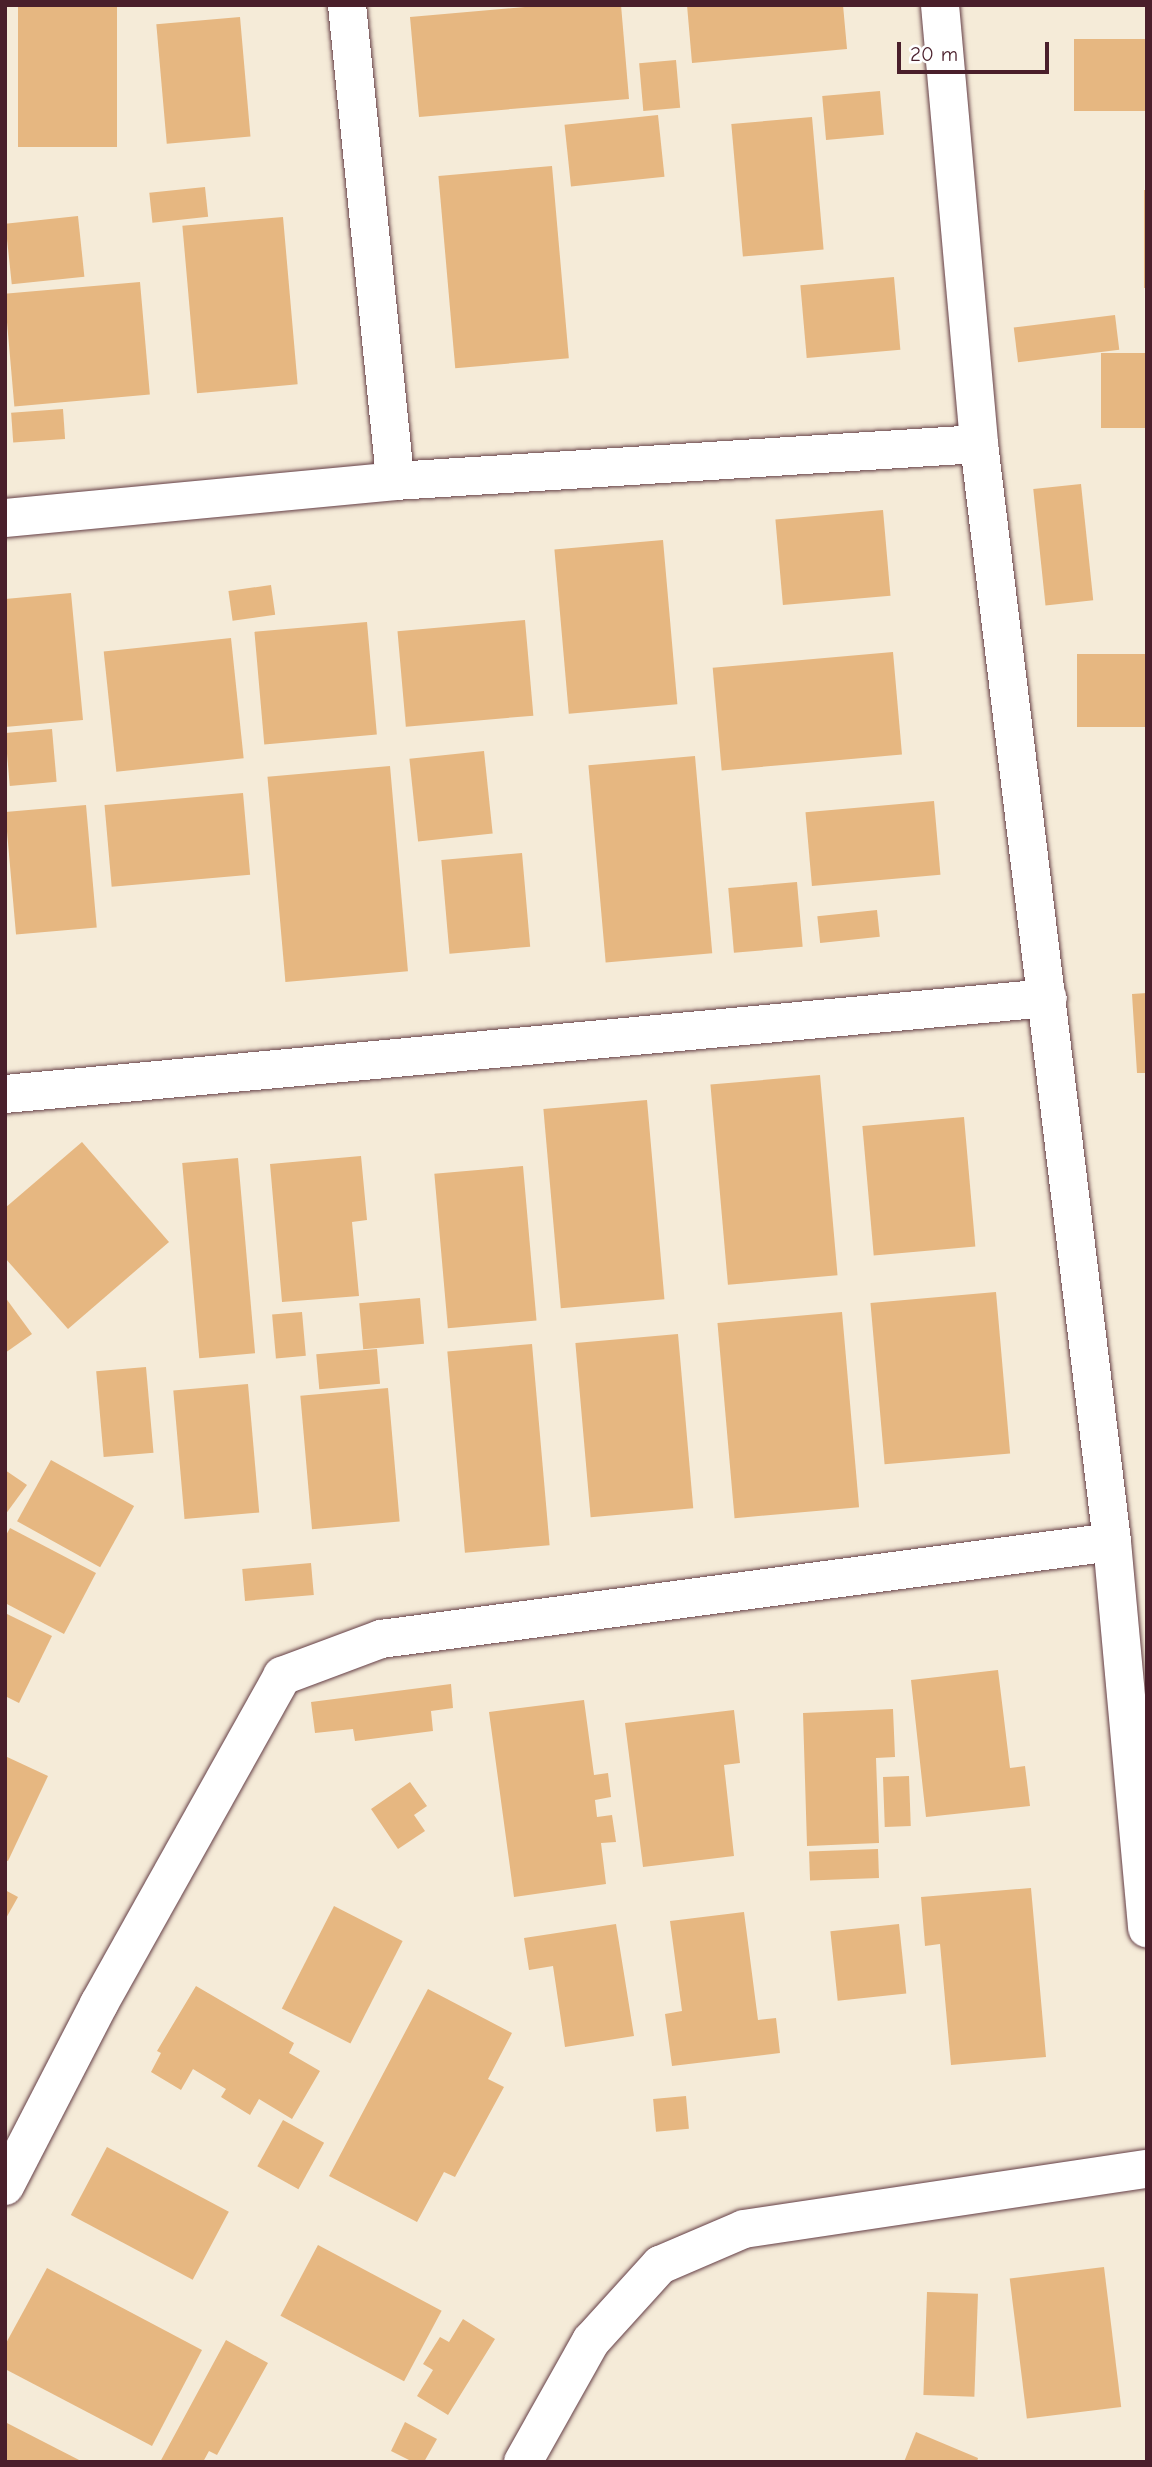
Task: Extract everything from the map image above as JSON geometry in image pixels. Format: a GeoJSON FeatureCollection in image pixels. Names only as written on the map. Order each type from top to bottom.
{"type":"FeatureCollection","features":[{"type":"Feature","properties":{"kind":"street"},"geometry":{"type":"LineString","coordinates":[[347,5],[395,481]]}},
{"type":"Feature","properties":{"kind":"street"},"geometry":{"type":"LineString","coordinates":[[940,5],[979,444],[1112,1542],[1147,1928]]}},
{"type":"Feature","properties":{"kind":"street"},"geometry":{"type":"LineString","coordinates":[[5,518],[395,481],[979,444]]}},
{"type":"Feature","properties":{"kind":"street"},"geometry":{"type":"LineString","coordinates":[[5,1094],[1048,998]]}},
{"type":"Feature","properties":{"kind":"street"},"geometry":{"type":"LineString","coordinates":[[5,2186],[99,2004],[282,1676],[381,1639],[1112,1542]]}},
{"type":"Feature","properties":{"kind":"street"},"geometry":{"type":"LineString","coordinates":[[523,2462],[590,2341],[660,2264],[744,2229],[1147,2169]]}},
{"type":"Feature","properties":{"kind":"building"},"geometry":{"type":"Polygon","coordinates":[[[18,5],[117,5],[117,147],[18,147],[18,5]]]}},
{"type":"Feature","properties":{"kind":"building"},"geometry":{"type":"Polygon","coordinates":[[[548,5],[621,5],[629,99],[419,117],[410,17],[548,5]]]}},
{"type":"Feature","properties":{"kind":"building"},"geometry":{"type":"Polygon","coordinates":[[[687,5],[843,5],[847,49],[692,63],[687,5]]]}},
{"type":"Feature","properties":{"kind":"building"},"geometry":{"type":"Polygon","coordinates":[[[240,17],[250,137],[167,144],[156,24],[240,17]]]}},
{"type":"Feature","properties":{"kind":"building"},"geometry":{"type":"Polygon","coordinates":[[[1074,39],[1147,39],[1147,111],[1074,111],[1074,39]]]}},
{"type":"Feature","properties":{"kind":"building"},"geometry":{"type":"Polygon","coordinates":[[[676,60],[680,108],[643,111],[639,63],[676,60]]]}},
{"type":"Feature","properties":{"kind":"building"},"geometry":{"type":"Polygon","coordinates":[[[880,91],[884,135],[826,140],[822,96],[880,91]]]}},
{"type":"Feature","properties":{"kind":"building"},"geometry":{"type":"Polygon","coordinates":[[[658,115],[664,177],[571,186],[565,125],[658,115]]]}},
{"type":"Feature","properties":{"kind":"building"},"geometry":{"type":"Polygon","coordinates":[[[812,117],[824,249],[743,257],[731,124],[812,117]]]}},
{"type":"Feature","properties":{"kind":"building"},"geometry":{"type":"Polygon","coordinates":[[[552,166],[569,358],[455,368],[438,176],[552,166]]]}},
{"type":"Feature","properties":{"kind":"building"},"geometry":{"type":"Polygon","coordinates":[[[205,187],[208,217],[152,223],[149,193],[205,187]]]}},
{"type":"Feature","properties":{"kind":"building"},"geometry":{"type":"Polygon","coordinates":[[[1144,190],[1147,190],[1147,288],[1144,288],[1144,190]]]}},
{"type":"Feature","properties":{"kind":"building"},"geometry":{"type":"Polygon","coordinates":[[[78,216],[84,277],[12,284],[5,224],[78,216]]]}},
{"type":"Feature","properties":{"kind":"building"},"geometry":{"type":"Polygon","coordinates":[[[283,217],[298,384],[197,393],[182,226],[283,217]]]}},
{"type":"Feature","properties":{"kind":"building"},"geometry":{"type":"Polygon","coordinates":[[[894,277],[900,350],[807,358],[800,285],[894,277]]]}},
{"type":"Feature","properties":{"kind":"building"},"geometry":{"type":"Polygon","coordinates":[[[140,282],[150,395],[14,406],[5,294],[140,282]]]}},
{"type":"Feature","properties":{"kind":"building"},"geometry":{"type":"Polygon","coordinates":[[[1115,315],[1119,350],[1018,362],[1014,327],[1115,315]]]}},
{"type":"Feature","properties":{"kind":"building"},"geometry":{"type":"Polygon","coordinates":[[[1101,353],[1147,353],[1147,428],[1101,428],[1101,353]]]}},
{"type":"Feature","properties":{"kind":"building"},"geometry":{"type":"Polygon","coordinates":[[[63,409],[65,439],[13,443],[11,413],[63,409]]]}},
{"type":"Feature","properties":{"kind":"building"},"geometry":{"type":"Polygon","coordinates":[[[1081,484],[1093,600],[1045,605],[1033,489],[1081,484]]]}},
{"type":"Feature","properties":{"kind":"building"},"geometry":{"type":"Polygon","coordinates":[[[883,510],[890,596],[783,605],[775,519],[883,510]]]}},
{"type":"Feature","properties":{"kind":"building"},"geometry":{"type":"Polygon","coordinates":[[[663,540],[677,704],[569,714],[554,549],[663,540]]]}},
{"type":"Feature","properties":{"kind":"building"},"geometry":{"type":"Polygon","coordinates":[[[271,585],[275,615],[233,621],[228,591],[271,585]]]}},
{"type":"Feature","properties":{"kind":"building"},"geometry":{"type":"Polygon","coordinates":[[[71,593],[83,720],[5,727],[5,599],[71,593]]]}},
{"type":"Feature","properties":{"kind":"building"},"geometry":{"type":"Polygon","coordinates":[[[525,620],[533,716],[406,727],[397,631],[525,620]]]}},
{"type":"Feature","properties":{"kind":"building"},"geometry":{"type":"Polygon","coordinates":[[[367,622],[377,735],[264,744],[254,632],[367,622]]]}},
{"type":"Feature","properties":{"kind":"building"},"geometry":{"type":"Polygon","coordinates":[[[231,638],[244,758],[116,772],[104,651],[231,638]]]}},
{"type":"Feature","properties":{"kind":"building"},"geometry":{"type":"Polygon","coordinates":[[[893,652],[902,755],[722,770],[713,668],[893,652]]]}},
{"type":"Feature","properties":{"kind":"building"},"geometry":{"type":"Polygon","coordinates":[[[1077,654],[1147,654],[1147,727],[1077,727],[1077,654]]]}},
{"type":"Feature","properties":{"kind":"building"},"geometry":{"type":"Polygon","coordinates":[[[52,729],[57,782],[10,786],[5,733],[52,729]]]}},
{"type":"Feature","properties":{"kind":"building"},"geometry":{"type":"Polygon","coordinates":[[[484,751],[493,834],[418,841],[409,759],[484,751]]]}},
{"type":"Feature","properties":{"kind":"building"},"geometry":{"type":"Polygon","coordinates":[[[695,756],[712,953],[606,963],[588,765],[695,756]]]}},
{"type":"Feature","properties":{"kind":"building"},"geometry":{"type":"Polygon","coordinates":[[[390,766],[408,971],[285,982],[267,777],[390,766]]]}},
{"type":"Feature","properties":{"kind":"building"},"geometry":{"type":"Polygon","coordinates":[[[243,793],[250,875],[112,887],[105,805],[243,793]]]}},
{"type":"Feature","properties":{"kind":"building"},"geometry":{"type":"Polygon","coordinates":[[[934,801],[940,875],[812,886],[805,812],[934,801]]]}},
{"type":"Feature","properties":{"kind":"building"},"geometry":{"type":"Polygon","coordinates":[[[86,805],[97,928],[16,935],[5,812],[86,805]]]}},
{"type":"Feature","properties":{"kind":"building"},"geometry":{"type":"Polygon","coordinates":[[[522,853],[530,947],[450,954],[441,860],[522,853]]]}},
{"type":"Feature","properties":{"kind":"building"},"geometry":{"type":"Polygon","coordinates":[[[797,882],[803,947],[734,953],[728,888],[797,882]]]}},
{"type":"Feature","properties":{"kind":"building"},"geometry":{"type":"Polygon","coordinates":[[[877,910],[880,937],[820,943],[817,916],[877,910]]]}},
{"type":"Feature","properties":{"kind":"building"},"geometry":{"type":"Polygon","coordinates":[[[1147,993],[1147,1073],[1137,1073],[1132,994],[1147,993]]]}},
{"type":"Feature","properties":{"kind":"building"},"geometry":{"type":"Polygon","coordinates":[[[820,1075],[838,1275],[728,1285],[710,1085],[820,1075]]]}},
{"type":"Feature","properties":{"kind":"building"},"geometry":{"type":"Polygon","coordinates":[[[647,1100],[664,1299],[561,1308],[543,1109],[647,1100]]]}},
{"type":"Feature","properties":{"kind":"building"},"geometry":{"type":"Polygon","coordinates":[[[964,1117],[975,1247],[874,1255],[862,1126],[964,1117]]]}},
{"type":"Feature","properties":{"kind":"building"},"geometry":{"type":"Polygon","coordinates":[[[82,1142],[169,1242],[68,1329],[5,1258],[5,1208],[82,1142]]]}},
{"type":"Feature","properties":{"kind":"building"},"geometry":{"type":"Polygon","coordinates":[[[361,1156],[367,1220],[352,1222],[359,1296],[282,1302],[270,1164],[361,1156]]]}},
{"type":"Feature","properties":{"kind":"building"},"geometry":{"type":"Polygon","coordinates":[[[238,1158],[255,1353],[199,1358],[182,1163],[238,1158]]]}},
{"type":"Feature","properties":{"kind":"building"},"geometry":{"type":"Polygon","coordinates":[[[523,1166],[537,1320],[448,1328],[434,1174],[523,1166]]]}},
{"type":"Feature","properties":{"kind":"building"},"geometry":{"type":"Polygon","coordinates":[[[996,1292],[1010,1453],[885,1464],[870,1303],[996,1292]]]}},
{"type":"Feature","properties":{"kind":"building"},"geometry":{"type":"Polygon","coordinates":[[[5,1297],[32,1334],[5,1353],[5,1297]]]}},
{"type":"Feature","properties":{"kind":"building"},"geometry":{"type":"Polygon","coordinates":[[[420,1298],[424,1344],[363,1349],[359,1303],[420,1298]]]}},
{"type":"Feature","properties":{"kind":"building"},"geometry":{"type":"Polygon","coordinates":[[[302,1312],[306,1356],[276,1358],[272,1315],[302,1312]]]}},
{"type":"Feature","properties":{"kind":"building"},"geometry":{"type":"Polygon","coordinates":[[[842,1312],[859,1507],[735,1518],[717,1323],[842,1312]]]}},
{"type":"Feature","properties":{"kind":"building"},"geometry":{"type":"Polygon","coordinates":[[[678,1334],[693,1508],[591,1517],[575,1343],[678,1334]]]}},
{"type":"Feature","properties":{"kind":"building"},"geometry":{"type":"Polygon","coordinates":[[[532,1344],[550,1545],[465,1553],[447,1351],[532,1344]]]}},
{"type":"Feature","properties":{"kind":"building"},"geometry":{"type":"Polygon","coordinates":[[[377,1349],[380,1384],[319,1389],[316,1354],[377,1349]]]}},
{"type":"Feature","properties":{"kind":"building"},"geometry":{"type":"Polygon","coordinates":[[[146,1367],[153,1453],[104,1457],[96,1371],[146,1367]]]}},
{"type":"Feature","properties":{"kind":"building"},"geometry":{"type":"Polygon","coordinates":[[[248,1384],[259,1513],[185,1519],[173,1391],[248,1384]]]}},
{"type":"Feature","properties":{"kind":"building"},"geometry":{"type":"Polygon","coordinates":[[[388,1388],[400,1521],[312,1529],[300,1396],[388,1388]]]}},
{"type":"Feature","properties":{"kind":"building"},"geometry":{"type":"Polygon","coordinates":[[[51,1460],[134,1506],[100,1567],[17,1521],[51,1460]]]}},
{"type":"Feature","properties":{"kind":"building"},"geometry":{"type":"Polygon","coordinates":[[[5,1470],[27,1485],[5,1515],[5,1470]]]}},
{"type":"Feature","properties":{"kind":"building"},"geometry":{"type":"Polygon","coordinates":[[[10,1528],[96,1573],[64,1634],[5,1603],[5,1537],[10,1528]]]}},
{"type":"Feature","properties":{"kind":"building"},"geometry":{"type":"Polygon","coordinates":[[[311,1563],[314,1595],[245,1601],[242,1569],[311,1563]]]}},
{"type":"Feature","properties":{"kind":"building"},"geometry":{"type":"Polygon","coordinates":[[[5,1613],[52,1636],[19,1703],[5,1696],[5,1613]]]}},
{"type":"Feature","properties":{"kind":"building"},"geometry":{"type":"Polygon","coordinates":[[[998,1670],[1010,1768],[1025,1766],[1030,1806],[926,1817],[911,1680],[998,1670]]]}},
{"type":"Feature","properties":{"kind":"building"},"geometry":{"type":"Polygon","coordinates":[[[451,1684],[453,1708],[431,1711],[433,1731],[355,1741],[353,1729],[315,1733],[311,1702],[451,1684]]]}},
{"type":"Feature","properties":{"kind":"building"},"geometry":{"type":"Polygon","coordinates":[[[584,1700],[594,1775],[608,1773],[611,1797],[595,1800],[597,1817],[612,1815],[616,1842],[601,1843],[606,1884],[514,1897],[489,1712],[584,1700]]]}},
{"type":"Feature","properties":{"kind":"building"},"geometry":{"type":"Polygon","coordinates":[[[893,1709],[895,1757],[876,1758],[879,1843],[807,1846],[803,1713],[893,1709]]]}},
{"type":"Feature","properties":{"kind":"building"},"geometry":{"type":"Polygon","coordinates":[[[734,1710],[740,1763],[724,1765],[734,1856],[643,1867],[625,1723],[734,1710]]]}},
{"type":"Feature","properties":{"kind":"building"},"geometry":{"type":"Polygon","coordinates":[[[5,1756],[48,1776],[8,1861],[5,1860],[5,1756]]]}},
{"type":"Feature","properties":{"kind":"building"},"geometry":{"type":"Polygon","coordinates":[[[909,1776],[911,1826],[885,1827],[883,1777],[909,1776]]]}},
{"type":"Feature","properties":{"kind":"building"},"geometry":{"type":"Polygon","coordinates":[[[410,1782],[427,1806],[414,1815],[425,1831],[398,1849],[371,1809],[410,1782]]]}},
{"type":"Feature","properties":{"kind":"building"},"geometry":{"type":"Polygon","coordinates":[[[878,1849],[879,1878],[810,1880],[809,1851],[878,1849]]]}},
{"type":"Feature","properties":{"kind":"building"},"geometry":{"type":"Polygon","coordinates":[[[1031,1888],[1046,2057],[951,2065],[940,1944],[925,1946],[921,1897],[1031,1888]]]}},
{"type":"Feature","properties":{"kind":"building"},"geometry":{"type":"Polygon","coordinates":[[[5,1890],[18,1897],[5,1920],[5,1890]]]}},
{"type":"Feature","properties":{"kind":"building"},"geometry":{"type":"Polygon","coordinates":[[[334,1906],[403,1941],[350,2043],[282,2008],[334,1906]]]}},
{"type":"Feature","properties":{"kind":"building"},"geometry":{"type":"Polygon","coordinates":[[[744,1912],[758,2020],[776,2018],[780,2053],[672,2066],[665,2014],[682,2011],[670,1921],[744,1912]]]}},
{"type":"Feature","properties":{"kind":"building"},"geometry":{"type":"Polygon","coordinates":[[[616,1924],[634,2036],[565,2047],[553,1966],[529,1970],[524,1938],[616,1924]]]}},
{"type":"Feature","properties":{"kind":"building"},"geometry":{"type":"Polygon","coordinates":[[[899,1924],[906,1994],[838,2001],[830,1931],[899,1924]]]}},
{"type":"Feature","properties":{"kind":"building"},"geometry":{"type":"Polygon","coordinates":[[[196,1986],[294,2043],[289,2053],[320,2071],[292,2119],[259,2099],[250,2115],[221,2097],[226,2089],[193,2069],[181,2090],[151,2072],[161,2053],[157,2051],[196,1986]]]}},
{"type":"Feature","properties":{"kind":"building"},"geometry":{"type":"Polygon","coordinates":[[[428,1989],[512,2033],[488,2079],[504,2087],[455,2177],[444,2172],[417,2222],[329,2176],[428,1989]]]}},
{"type":"Feature","properties":{"kind":"building"},"geometry":{"type":"Polygon","coordinates":[[[686,2096],[689,2129],[656,2132],[653,2099],[686,2096]]]}},
{"type":"Feature","properties":{"kind":"building"},"geometry":{"type":"Polygon","coordinates":[[[283,2120],[324,2143],[298,2189],[257,2166],[283,2120]]]}},
{"type":"Feature","properties":{"kind":"building"},"geometry":{"type":"Polygon","coordinates":[[[107,2147],[229,2212],[193,2280],[71,2215],[107,2147]]]}},
{"type":"Feature","properties":{"kind":"building"},"geometry":{"type":"Polygon","coordinates":[[[318,2245],[442,2311],[404,2381],[280,2316],[318,2245]]]}},
{"type":"Feature","properties":{"kind":"building"},"geometry":{"type":"Polygon","coordinates":[[[1104,2267],[1121,2407],[1027,2419],[1010,2279],[1104,2267]]]}},
{"type":"Feature","properties":{"kind":"building"},"geometry":{"type":"Polygon","coordinates":[[[47,2268],[202,2350],[152,2446],[5,2369],[5,2345],[47,2268]]]}},
{"type":"Feature","properties":{"kind":"building"},"geometry":{"type":"Polygon","coordinates":[[[927,2292],[978,2294],[974,2397],[923,2395],[927,2292]]]}},
{"type":"Feature","properties":{"kind":"building"},"geometry":{"type":"Polygon","coordinates":[[[463,2319],[495,2339],[448,2415],[417,2396],[433,2370],[423,2364],[440,2337],[449,2342],[463,2319]]]}},
{"type":"Feature","properties":{"kind":"building"},"geometry":{"type":"Polygon","coordinates":[[[226,2340],[268,2363],[217,2455],[209,2451],[203,2462],[160,2462],[226,2340]]]}},
{"type":"Feature","properties":{"kind":"building"},"geometry":{"type":"Polygon","coordinates":[[[5,2422],[83,2462],[5,2462],[5,2422]]]}},
{"type":"Feature","properties":{"kind":"building"},"geometry":{"type":"Polygon","coordinates":[[[405,2422],[437,2439],[424,2462],[413,2462],[391,2451],[405,2422]]]}},
{"type":"Feature","properties":{"kind":"building"},"geometry":{"type":"Polygon","coordinates":[[[916,2432],[978,2458],[977,2462],[904,2462],[916,2432]]]}}]}
